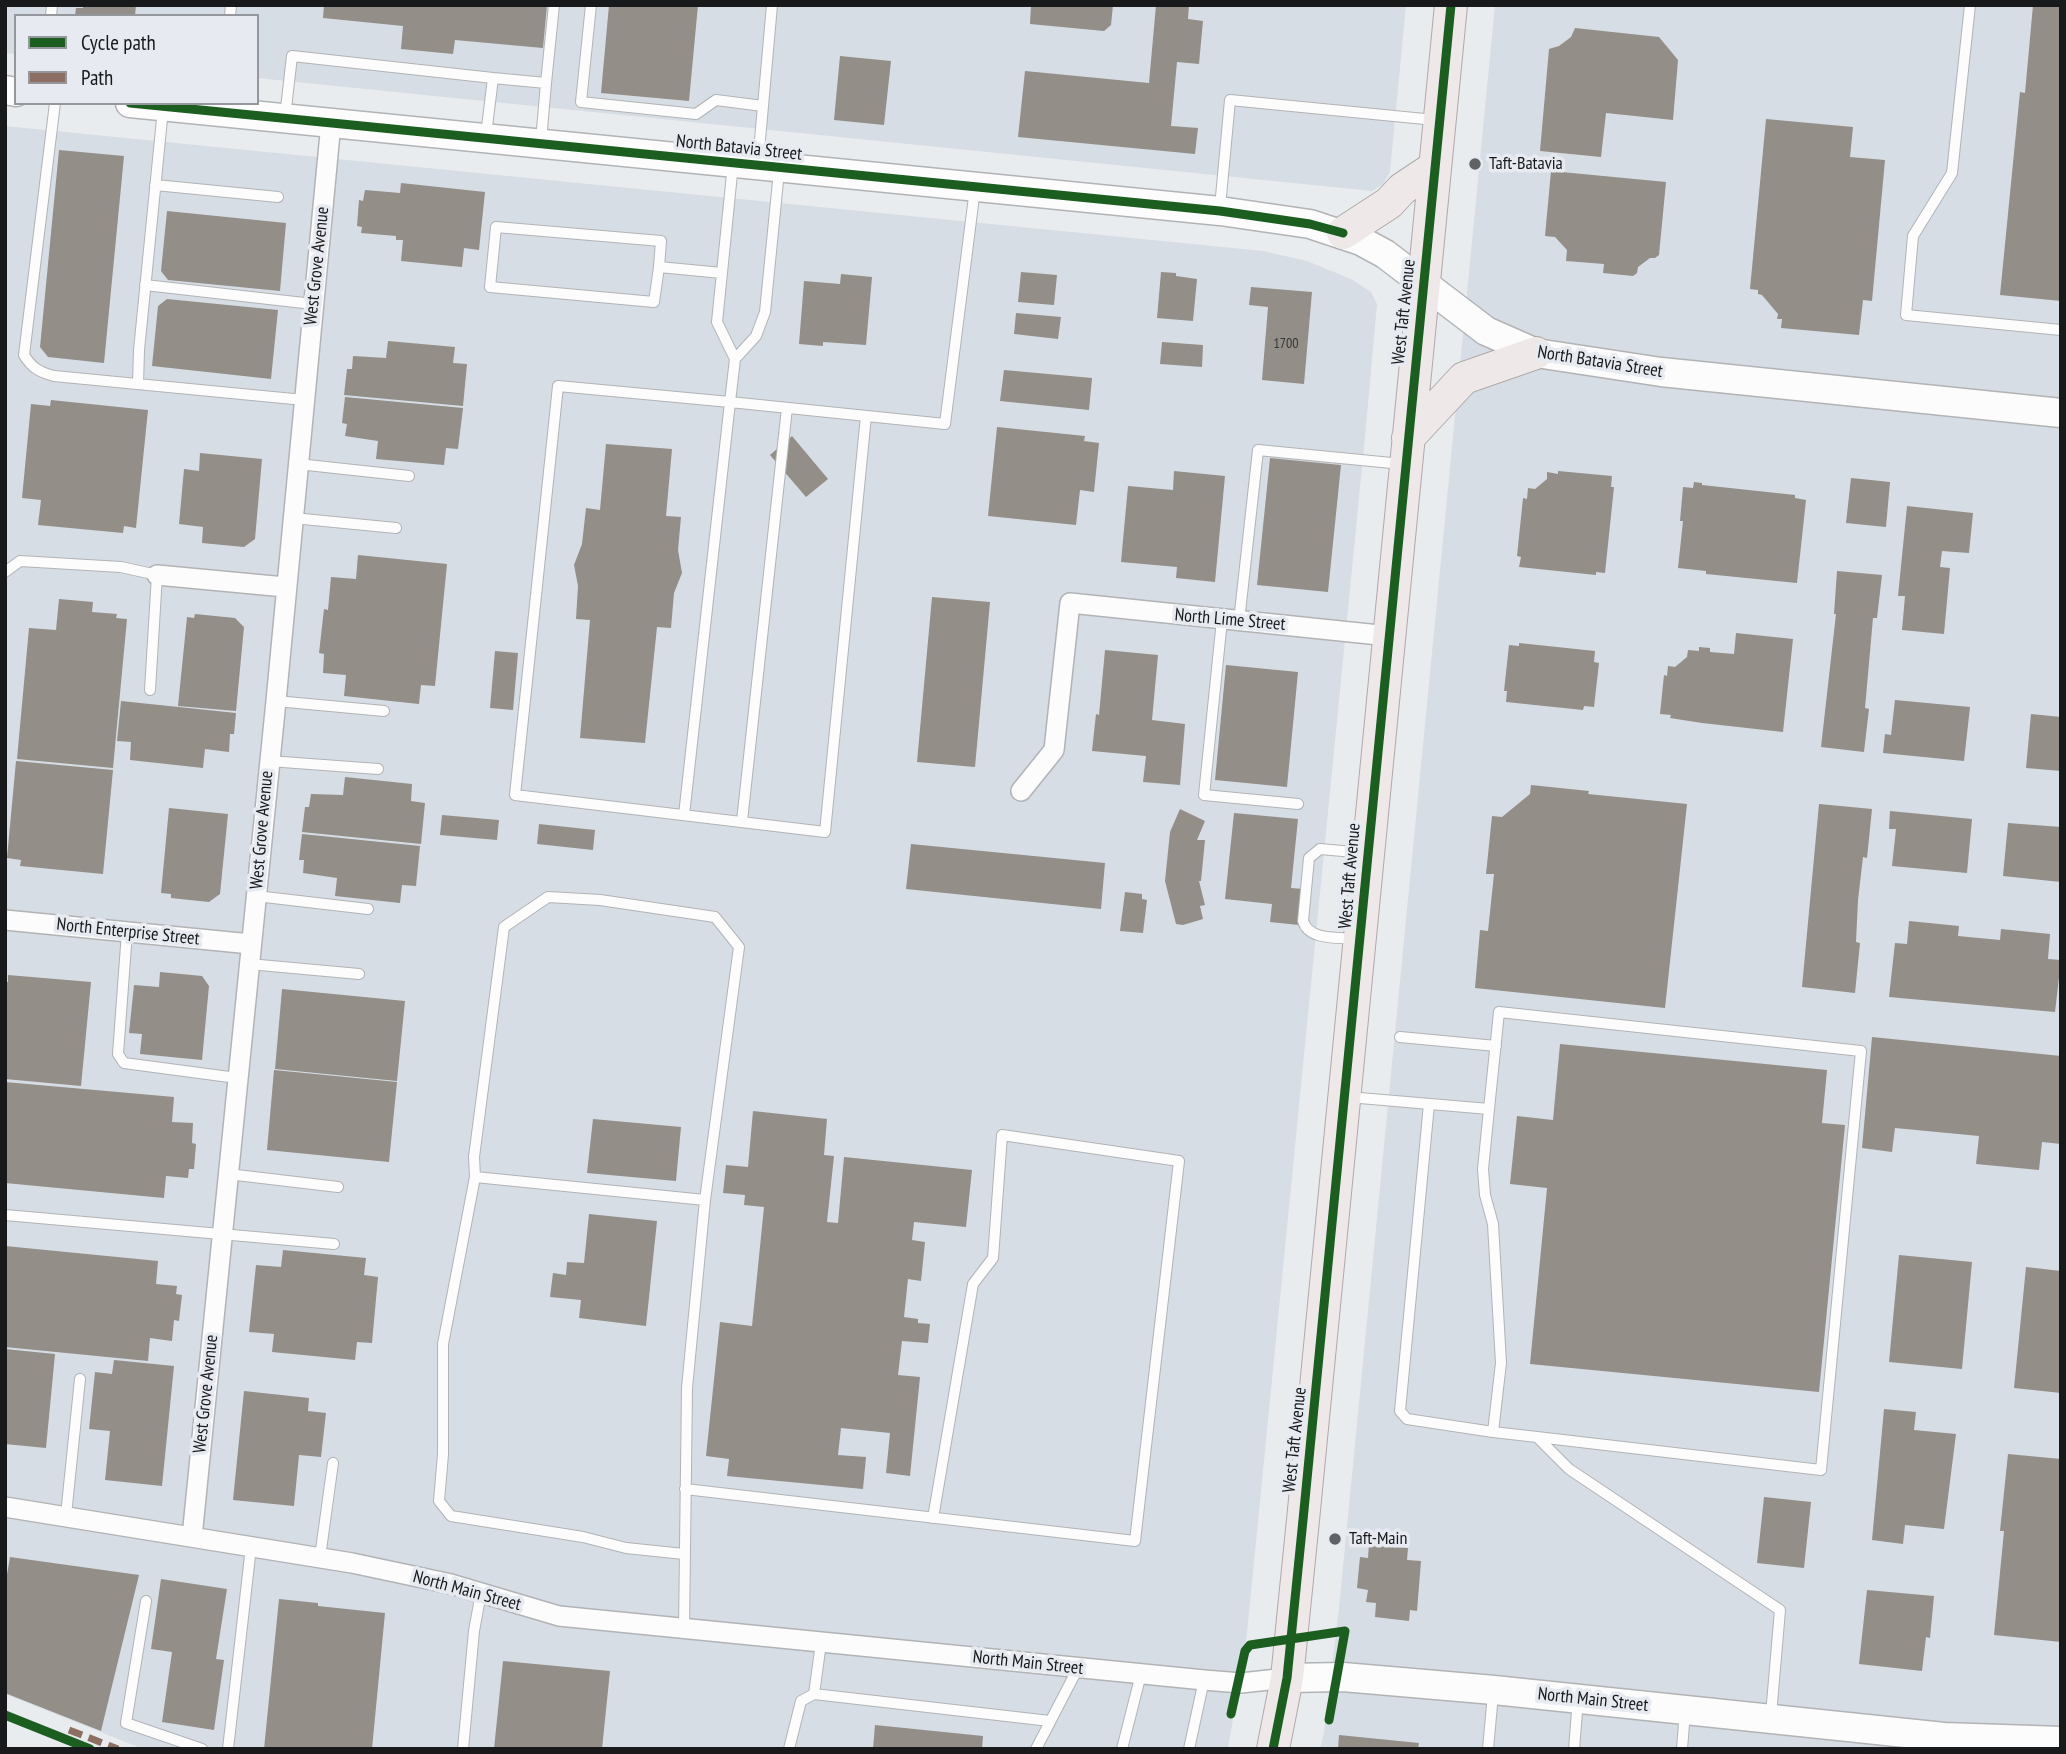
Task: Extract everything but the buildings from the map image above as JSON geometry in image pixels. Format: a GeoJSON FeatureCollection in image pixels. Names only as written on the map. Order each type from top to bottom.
{"type":"FeatureCollection","features":[{"type":"Feature","properties":{"kind":"main road","name":"West Taft Avenue"},"geometry":{"type":"LineString","coordinates":[[1273,1749],[1287,1678],[1451,5]]}},
{"type":"Feature","properties":{"kind":"main road","name":"North Batavia Street"},"geometry":{"type":"LineString","coordinates":[[147,105],[223,108],[331,123],[1220,211],[1310,224],[1343,233],[1375,247],[1486,331],[1536,354],[1661,372],[2061,412]]}},
{"type":"Feature","properties":{"kind":"main road"},"geometry":{"type":"LineString","coordinates":[[1343,233],[1389,203],[1402,189],[1435,167]]}},
{"type":"Feature","properties":{"kind":"main road"},"geometry":{"type":"LineString","coordinates":[[1407,451],[1464,378],[1536,354]]}},
{"type":"Feature","properties":{"kind":"main road","name":"North Main Street"},"geometry":{"type":"LineString","coordinates":[[1287,1678],[1343,1677],[1494,1690],[1770,1719],[1943,1743],[2061,1741]]}},
{"type":"Feature","properties":{"kind":"street","name":"West Grove Avenue"},"geometry":{"type":"LineString","coordinates":[[192,1537],[331,123]]}},
{"type":"Feature","properties":{"kind":"street"},"geometry":{"type":"LineString","coordinates":[[157,575],[285,587]]}},
{"type":"Feature","properties":{"kind":"street","name":"North Lime Street"},"geometry":{"type":"LineString","coordinates":[[1021,791],[1054,750],[1070,603],[1389,636]]}},
{"type":"Feature","properties":{"kind":"street","name":"North Enterprise Street"},"geometry":{"type":"LineString","coordinates":[[5,920],[127,932],[250,954]]}},
{"type":"Feature","properties":{"kind":"street","name":"North Main Street"},"geometry":{"type":"LineString","coordinates":[[5,1507],[320,1557],[451,1584],[559,1616],[1204,1681],[1241,1683],[1287,1678]]}},
{"type":"Feature","properties":{"kind":"lane"},"geometry":{"type":"LineString","coordinates":[[541,144],[554,5]]}},
{"type":"Feature","properties":{"kind":"lane"},"geometry":{"type":"LineString","coordinates":[[591,5],[581,102],[696,114],[716,100],[764,106]]}},
{"type":"Feature","properties":{"kind":"lane"},"geometry":{"type":"LineString","coordinates":[[735,359],[757,336],[765,312],[757,166],[772,5]]}},
{"type":"Feature","properties":{"kind":"lane"},"geometry":{"type":"LineString","coordinates":[[1970,5],[1952,173],[1913,236],[1906,315],[2061,330]]}},
{"type":"Feature","properties":{"kind":"lane"},"geometry":{"type":"LineString","coordinates":[[285,118],[292,56],[546,83]]}},
{"type":"Feature","properties":{"kind":"lane"},"geometry":{"type":"LineString","coordinates":[[485,139],[493,78]]}},
{"type":"Feature","properties":{"kind":"lane"},"geometry":{"type":"LineString","coordinates":[[1220,211],[1230,100],[1440,120]]}},
{"type":"Feature","properties":{"kind":"lane"},"geometry":{"type":"LineString","coordinates":[[55,105],[24,355],[30,365],[39,372],[304,400]]}},
{"type":"Feature","properties":{"kind":"lane"},"geometry":{"type":"LineString","coordinates":[[138,384],[145,285],[164,107]]}},
{"type":"Feature","properties":{"kind":"lane"},"geometry":{"type":"LineString","coordinates":[[684,814],[735,359],[717,322],[722,273],[757,166]]}},
{"type":"Feature","properties":{"kind":"lane"},"geometry":{"type":"LineString","coordinates":[[155,185],[278,197]]}},
{"type":"Feature","properties":{"kind":"lane"},"geometry":{"type":"LineString","coordinates":[[866,416],[825,832],[515,795],[558,386],[730,402],[945,424],[975,188]]}},
{"type":"Feature","properties":{"kind":"lane"},"geometry":{"type":"LineString","coordinates":[[496,227],[662,242],[659,267],[654,302],[490,287],[496,227]]}},
{"type":"Feature","properties":{"kind":"lane"},"geometry":{"type":"LineString","coordinates":[[659,267],[722,273]]}},
{"type":"Feature","properties":{"kind":"lane"},"geometry":{"type":"LineString","coordinates":[[145,285],[313,304]]}},
{"type":"Feature","properties":{"kind":"lane"},"geometry":{"type":"LineString","coordinates":[[742,821],[787,408]]}},
{"type":"Feature","properties":{"kind":"lane"},"geometry":{"type":"LineString","coordinates":[[1298,804],[1204,795],[1258,450],[1407,451]]}},
{"type":"Feature","properties":{"kind":"lane"},"geometry":{"type":"LineString","coordinates":[[298,464],[409,476]]}},
{"type":"Feature","properties":{"kind":"lane"},"geometry":{"type":"LineString","coordinates":[[292,518],[397,528]]}},
{"type":"Feature","properties":{"kind":"lane"},"geometry":{"type":"LineString","coordinates":[[5,572],[20,561],[121,567],[157,575],[150,690]]}},
{"type":"Feature","properties":{"kind":"lane"},"geometry":{"type":"LineString","coordinates":[[276,701],[384,711]]}},
{"type":"Feature","properties":{"kind":"lane"},"geometry":{"type":"LineString","coordinates":[[269,761],[378,769]]}},
{"type":"Feature","properties":{"kind":"lane"},"geometry":{"type":"LineString","coordinates":[[1360,939],[1312,935],[1305,929],[1303,921],[1309,858],[1320,849],[1368,853]]}},
{"type":"Feature","properties":{"kind":"lane"},"geometry":{"type":"LineString","coordinates":[[256,896],[368,909]]}},
{"type":"Feature","properties":{"kind":"lane"},"geometry":{"type":"LineString","coordinates":[[684,1554],[626,1548],[583,1537],[451,1516],[439,1501],[443,1454],[443,1344],[475,1177],[474,1157],[504,927],[548,897],[600,900],[715,917],[740,947],[705,1200],[687,1388],[684,1629]]}},
{"type":"Feature","properties":{"kind":"lane"},"geometry":{"type":"LineString","coordinates":[[127,932],[118,1054],[124,1063],[237,1078]]}},
{"type":"Feature","properties":{"kind":"lane"},"geometry":{"type":"LineString","coordinates":[[250,954],[359,974]]}},
{"type":"Feature","properties":{"kind":"lane"},"geometry":{"type":"LineString","coordinates":[[1429,1104],[1400,1411],[1408,1419],[1493,1432],[1821,1470],[1861,1051],[1499,1012],[1483,1169],[1485,1195],[1493,1224],[1501,1363],[1493,1432]]}},
{"type":"Feature","properties":{"kind":"lane"},"geometry":{"type":"LineString","coordinates":[[1400,1037],[1496,1046]]}},
{"type":"Feature","properties":{"kind":"lane"},"geometry":{"type":"LineString","coordinates":[[1344,1097],[1489,1109]]}},
{"type":"Feature","properties":{"kind":"lane"},"geometry":{"type":"LineString","coordinates":[[685,1489],[933,1518],[1135,1541],[1179,1161],[1002,1135],[993,1258],[973,1284],[933,1518]]}},
{"type":"Feature","properties":{"kind":"lane"},"geometry":{"type":"LineString","coordinates":[[228,1174],[338,1187]]}},
{"type":"Feature","properties":{"kind":"lane"},"geometry":{"type":"LineString","coordinates":[[475,1177],[705,1200]]}},
{"type":"Feature","properties":{"kind":"lane"},"geometry":{"type":"LineString","coordinates":[[5,1215],[334,1244]]}},
{"type":"Feature","properties":{"kind":"lane"},"geometry":{"type":"LineString","coordinates":[[66,1515],[80,1379]]}},
{"type":"Feature","properties":{"kind":"lane"},"geometry":{"type":"LineString","coordinates":[[1537,1437],[1569,1469],[1780,1609],[1781,1622],[1770,1719]]}},
{"type":"Feature","properties":{"kind":"lane"},"geometry":{"type":"LineString","coordinates":[[320,1557],[333,1463]]}},
{"type":"Feature","properties":{"kind":"lane"},"geometry":{"type":"LineString","coordinates":[[228,1749],[251,1547]]}},
{"type":"Feature","properties":{"kind":"lane"},"geometry":{"type":"LineString","coordinates":[[463,1749],[474,1631],[481,1593]]}},
{"type":"Feature","properties":{"kind":"lane"},"geometry":{"type":"LineString","coordinates":[[146,1601],[127,1723],[202,1749]]}},
{"type":"Feature","properties":{"kind":"lane"},"geometry":{"type":"LineString","coordinates":[[814,1694],[821,1643]]}},
{"type":"Feature","properties":{"kind":"lane"},"geometry":{"type":"LineString","coordinates":[[1036,1749],[1078,1668]]}},
{"type":"Feature","properties":{"kind":"lane"},"geometry":{"type":"LineString","coordinates":[[1122,1749],[1141,1674]]}},
{"type":"Feature","properties":{"kind":"lane"},"geometry":{"type":"LineString","coordinates":[[1189,1749],[1204,1681]]}},
{"type":"Feature","properties":{"kind":"lane"},"geometry":{"type":"LineString","coordinates":[[1488,1749],[1494,1690]]}},
{"type":"Feature","properties":{"kind":"lane"},"geometry":{"type":"LineString","coordinates":[[789,1749],[801,1700],[814,1694],[1051,1721]]}},
{"type":"Feature","properties":{"kind":"lane"},"geometry":{"type":"LineString","coordinates":[[1574,1749],[1578,1699]]}},
{"type":"Feature","properties":{"kind":"lane"},"geometry":{"type":"LineString","coordinates":[[1682,1749],[1685,1710]]}},
{"type":"Feature","properties":{"kind":"shaded area"},"geometry":{"type":"Polygon","coordinates":[[[5,5],[1406,5],[1390,172],[1383,184],[1372,191],[259,78],[259,14],[14,14],[14,54],[5,53],[5,5]]]}},
{"type":"Feature","properties":{"kind":"shaded area"},"geometry":{"type":"Polygon","coordinates":[[[1495,5],[2061,5],[2061,1749],[1320,1749],[1339,1608],[1495,5]]]}},
{"type":"Feature","properties":{"kind":"shaded area"},"geometry":{"type":"Polygon","coordinates":[[[5,126],[1263,251],[1307,261],[1351,279],[1371,292],[1377,304],[1365,437],[1247,1633],[1228,1749],[143,1749],[5,1694],[5,126]]]}},
{"type":"Feature","properties":{"kind":"marked path"},"geometry":{"type":"LineString","coordinates":[[69,1730],[118,1749]]}},
{"type":"Feature","properties":{"kind":"cycle path"},"geometry":{"type":"LineString","coordinates":[[1273,1749],[1287,1678],[1451,5]]}},
{"type":"Feature","properties":{"kind":"cycle path"},"geometry":{"type":"LineString","coordinates":[[150,105],[1220,211],[1310,224],[1343,233]]}},
{"type":"Feature","properties":{"kind":"cycle path"},"geometry":{"type":"LineString","coordinates":[[1231,1714],[1245,1651],[1250,1645],[1345,1631],[1329,1720]]}},
{"type":"Feature","properties":{"kind":"cycle path"},"geometry":{"type":"LineString","coordinates":[[5,1715],[90,1749]]}},
{"type":"Feature","properties":{"kind":"place","name":"Taft-Batavia"},"geometry":{"type":"Point","coordinates":[1475,164]}},
{"type":"Feature","properties":{"kind":"place","name":"Taft-Main"},"geometry":{"type":"Point","coordinates":[1335,1539]}}]}
